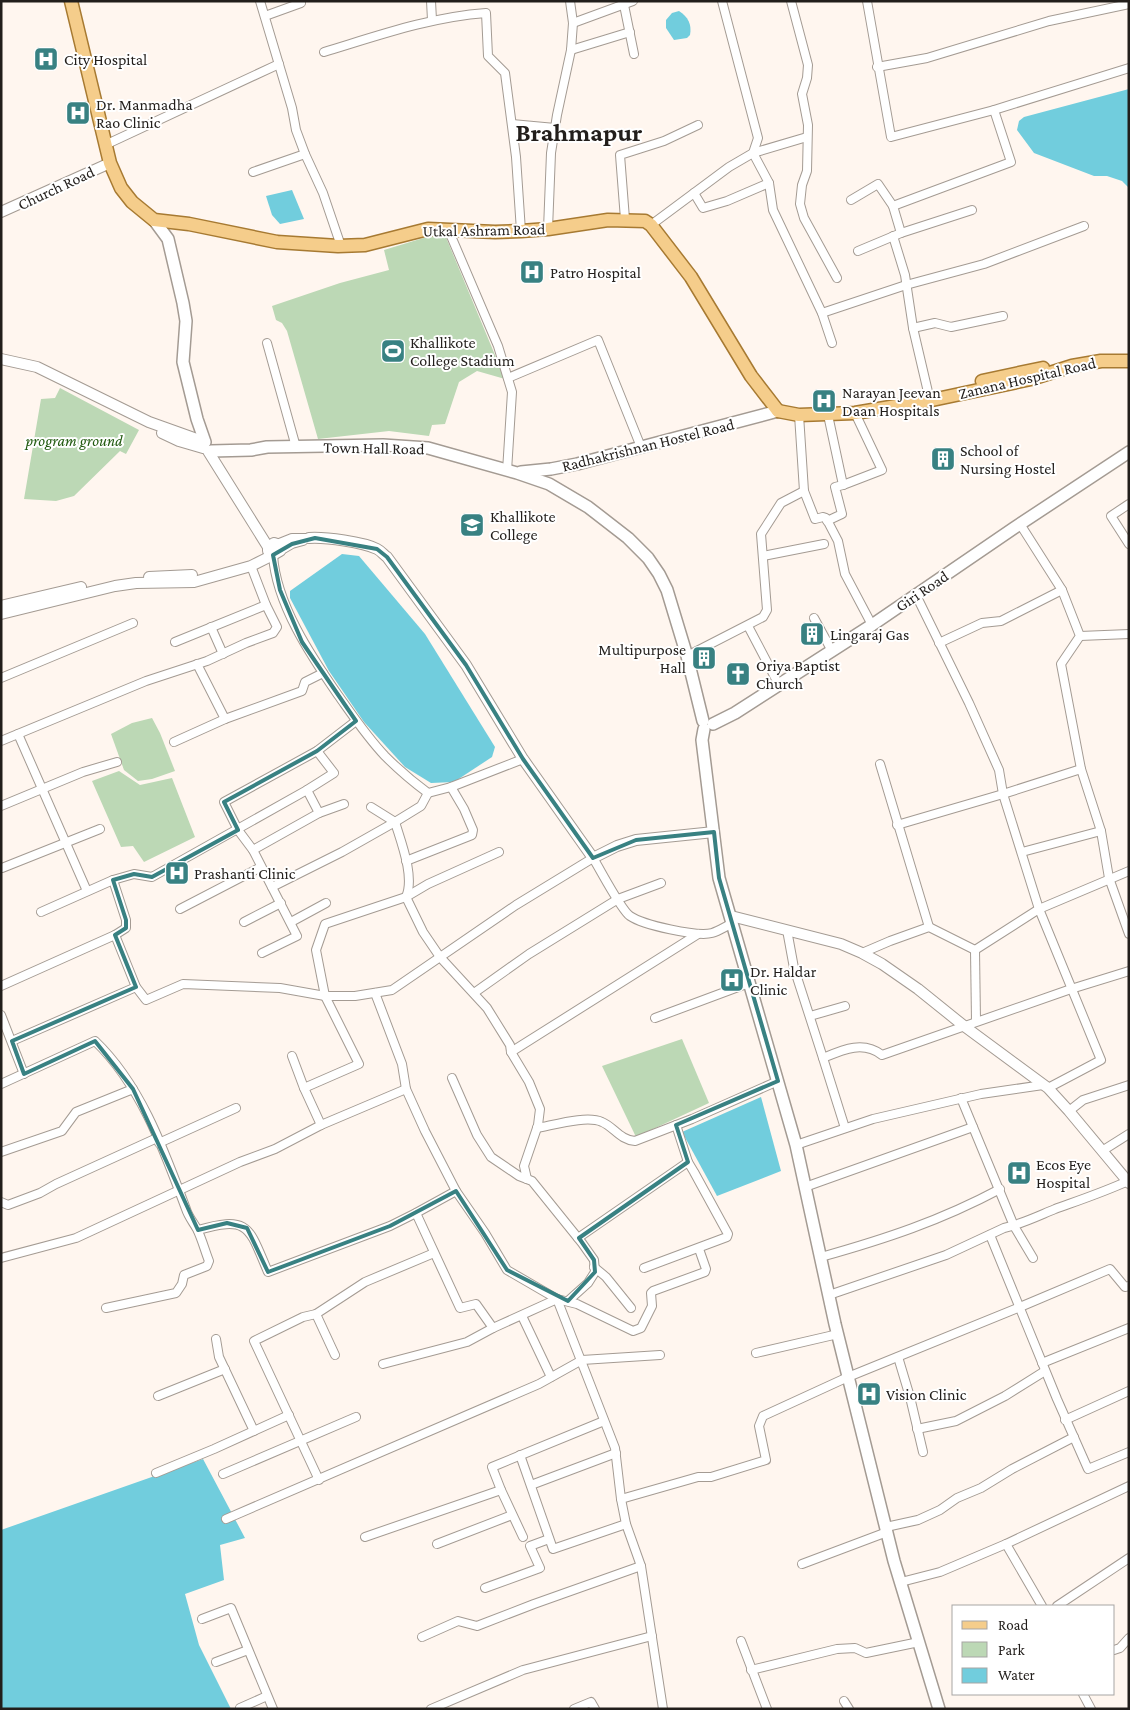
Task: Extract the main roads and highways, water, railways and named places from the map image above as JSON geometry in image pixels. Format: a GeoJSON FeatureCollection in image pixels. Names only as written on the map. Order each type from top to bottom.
{"type":"FeatureCollection","features":[{"type":"Feature","properties":{"kind":"main road"},"geometry":{"type":"LineString","coordinates":[[71,1],[110,162],[121,188],[132,202],[154,220]]}},
{"type":"Feature","properties":{"kind":"main road","name":"Utkal Ashram Road"},"geometry":{"type":"LineString","coordinates":[[154,220],[189,224],[277,242],[341,246],[365,245],[428,229],[496,232],[548,229],[608,220],[645,221],[651,225],[691,278],[751,376],[778,411]]}},
{"type":"Feature","properties":{"kind":"main road","name":"Town Hall Road"},"geometry":{"type":"LineString","coordinates":[[154,220],[168,239],[186,321],[183,362],[197,419],[208,447],[251,445],[267,448],[383,445],[428,448],[549,484],[588,507],[628,538],[648,558],[659,574],[667,590],[688,656],[707,725],[702,740],[719,878],[796,1145],[848,1377],[901,1582],[939,1709]]}},
{"type":"Feature","properties":{"kind":"main road"},"geometry":{"type":"LineString","coordinates":[[795,412],[832,411],[870,406],[1025,372],[1100,358],[1129,357]]}},
{"type":"Feature","properties":{"kind":"main road","name":"Zanana Hospital Road"},"geometry":{"type":"LineString","coordinates":[[778,411],[828,415],[855,413],[932,400],[1031,379],[1072,366],[1101,361],[1129,361]]}},
{"type":"Feature","properties":{"kind":"main road","name":"Radhakrishnan Hostel Road"},"geometry":{"type":"LineString","coordinates":[[512,472],[551,469],[577,464],[778,411]]}},
{"type":"Feature","properties":{"kind":"main road","name":"Giri Road"},"geometry":{"type":"LineString","coordinates":[[707,725],[735,713],[832,651],[1129,452]]}},
{"type":"Feature","properties":{"kind":"main road"},"geometry":{"type":"LineString","coordinates":[[549,484],[551,469]]}},
{"type":"Feature","properties":{"kind":"water"},"geometry":{"type":"Polygon","coordinates":[[[679,11],[689,21],[690,35],[687,38],[674,40],[666,28],[666,20],[672,13],[679,11]]]}},
{"type":"Feature","properties":{"kind":"water"},"geometry":{"type":"Polygon","coordinates":[[[1129,89],[1129,188],[1122,181],[1107,176],[1094,176],[1034,153],[1017,130],[1019,121],[1024,117],[1129,89]]]}},
{"type":"Feature","properties":{"kind":"water"},"geometry":{"type":"Polygon","coordinates":[[[292,190],[304,219],[280,224],[272,215],[266,196],[292,190]]]}},
{"type":"Feature","properties":{"kind":"water"},"geometry":{"type":"Polygon","coordinates":[[[342,554],[359,556],[425,634],[495,747],[492,757],[454,782],[431,783],[405,767],[364,722],[329,671],[290,598],[290,591],[342,554]]]}},
{"type":"Feature","properties":{"kind":"water"},"geometry":{"type":"Polygon","coordinates":[[[761,1097],[781,1171],[717,1196],[682,1132],[761,1097]]]}},
{"type":"Feature","properties":{"kind":"water"},"geometry":{"type":"Polygon","coordinates":[[[203,1459],[245,1538],[220,1545],[224,1580],[185,1594],[199,1645],[231,1709],[1,1709],[1,1530],[203,1459]]]}},
{"type":"Feature","properties":{"kind":"place","name":"City Hospital"},"geometry":{"type":"Point","coordinates":[46,59]}},
{"type":"Feature","properties":{"kind":"place","name":"Dr. Manmadha Rao Clinic"},"geometry":{"type":"Point","coordinates":[78,113]}},
{"type":"Feature","properties":{"kind":"place","name":"Patro Hospital"},"geometry":{"type":"Point","coordinates":[532,272]}},
{"type":"Feature","properties":{"kind":"place","name":"Khallikote College Stadium"},"geometry":{"type":"Point","coordinates":[393,351]}},
{"type":"Feature","properties":{"kind":"place","name":"Narayan Jeevan Daan Hospitals"},"geometry":{"type":"Point","coordinates":[824,401]}},
{"type":"Feature","properties":{"kind":"place","name":"School of Nursing Hostel"},"geometry":{"type":"Point","coordinates":[943,459]}},
{"type":"Feature","properties":{"kind":"place","name":"Khallikote College"},"geometry":{"type":"Point","coordinates":[472,525]}},
{"type":"Feature","properties":{"kind":"place","name":"Lingaraj Gas"},"geometry":{"type":"Point","coordinates":[812,634]}},
{"type":"Feature","properties":{"kind":"place","name":"Multipurpose Hall"},"geometry":{"type":"Point","coordinates":[704,658]}},
{"type":"Feature","properties":{"kind":"place","name":"Oriya Baptist Church"},"geometry":{"type":"Point","coordinates":[738,674]}},
{"type":"Feature","properties":{"kind":"place","name":"Prashanti Clinic"},"geometry":{"type":"Point","coordinates":[177,873]}},
{"type":"Feature","properties":{"kind":"place","name":"Dr. Haldar Clinic"},"geometry":{"type":"Point","coordinates":[732,980]}},
{"type":"Feature","properties":{"kind":"place","name":"Ecos Eye Hospital"},"geometry":{"type":"Point","coordinates":[1019,1173]}},
{"type":"Feature","properties":{"kind":"place","name":"Vision Clinic"},"geometry":{"type":"Point","coordinates":[869,1394]}},
{"type":"Feature","properties":{"kind":"district","name":"Brahmapur"},"geometry":{"type":"Point","coordinates":[579,132]}},
{"type":"Feature","properties":{"kind":"park label","name":"program ground"},"geometry":{"type":"Point","coordinates":[74,440]}}]}
